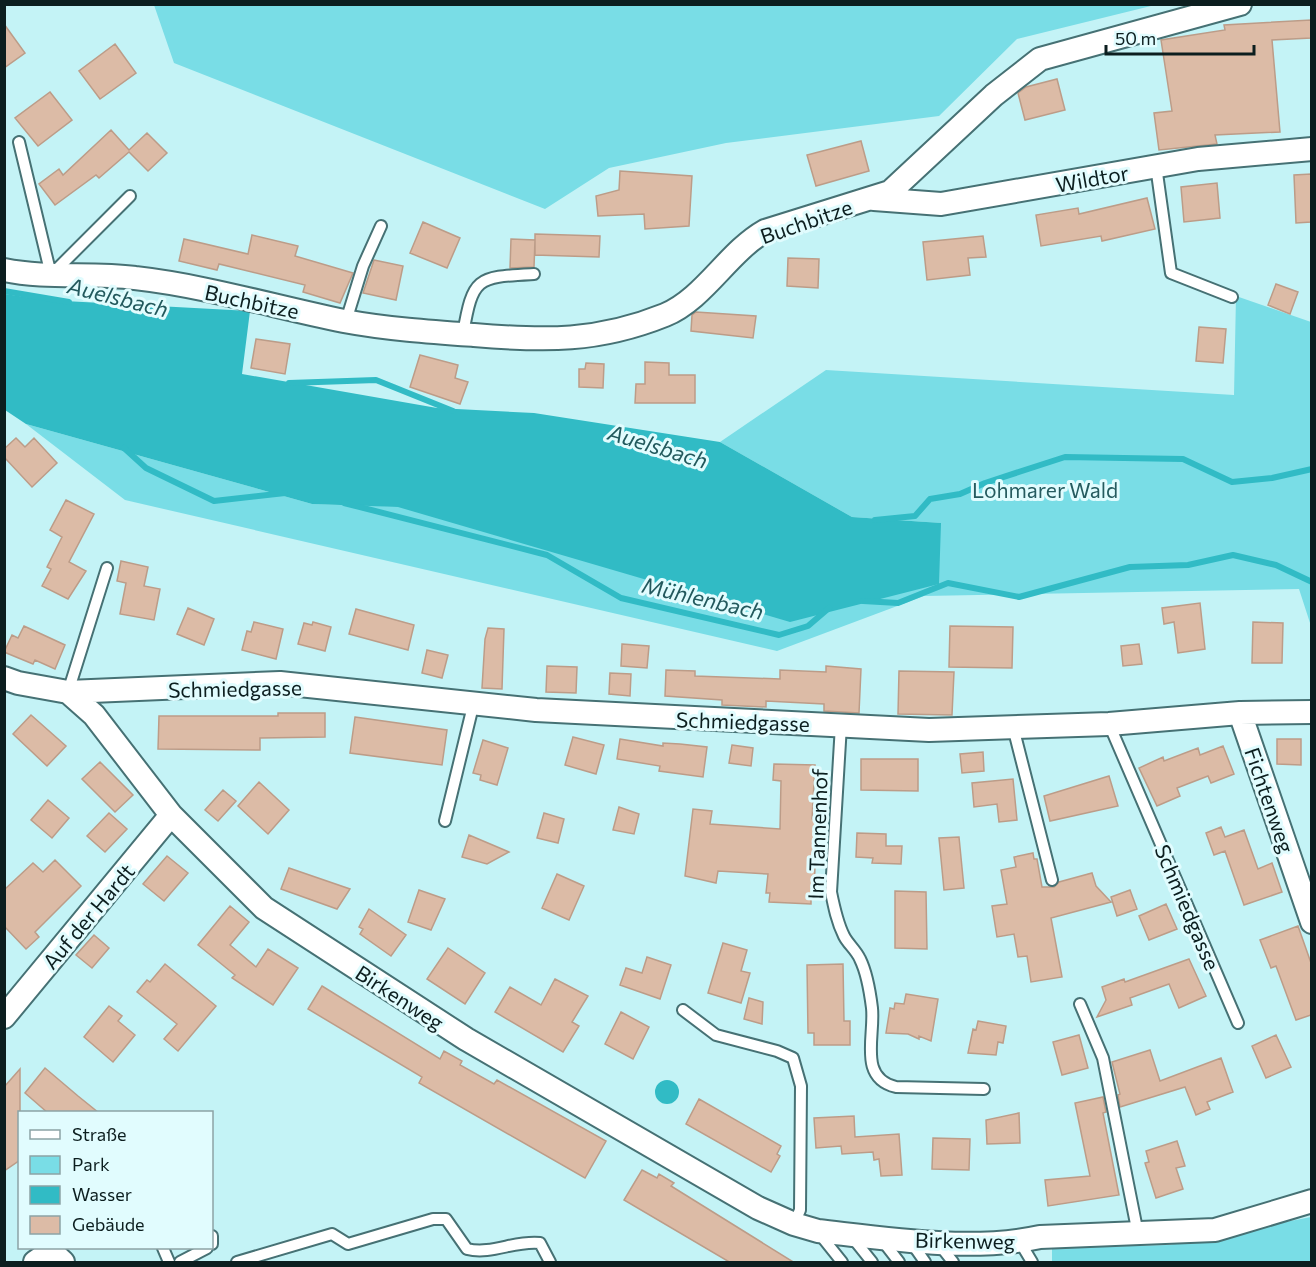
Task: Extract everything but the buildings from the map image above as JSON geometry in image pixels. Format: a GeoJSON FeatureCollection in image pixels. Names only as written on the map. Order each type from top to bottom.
{"type":"FeatureCollection","features":[{"type":"Feature","properties":{"kind":"street","name":"Buchbitze"},"geometry":{"type":"LineString","coordinates":[[4,270],[51,275],[134,277],[346,321],[419,332],[541,340],[580,338],[632,327],[669,314],[703,288],[747,242],[765,231],[890,192],[994,95],[1040,59],[1240,4]]}},
{"type":"Feature","properties":{"kind":"street","name":"Wildtor"},"geometry":{"type":"LineString","coordinates":[[874,198],[941,204],[1156,166],[1311,149]]}},
{"type":"Feature","properties":{"kind":"street","name":"Schmiedgasse"},"geometry":{"type":"LineString","coordinates":[[4,678],[18,683],[68,692],[280,683],[473,706],[929,730],[1109,724],[1240,713],[1311,712]]}},
{"type":"Feature","properties":{"kind":"street","name":"Birkenweg"},"geometry":{"type":"LineString","coordinates":[[68,692],[94,715],[171,815],[264,908],[466,1039],[758,1208],[794,1224],[818,1231],[978,1244],[1020,1242],[1040,1237],[1215,1230],[1311,1201]]}},
{"type":"Feature","properties":{"kind":"street","name":"Fichtenweg"},"geometry":{"type":"LineString","coordinates":[[1240,713],[1311,922]]}},
{"type":"Feature","properties":{"kind":"street","name":"Auf der Hardt"},"geometry":{"type":"LineString","coordinates":[[4,1017],[171,815]]}},
{"type":"Feature","properties":{"kind":"street"},"geometry":{"type":"LineString","coordinates":[[35,1263],[51,1251],[63,1263]]}},
{"type":"Feature","properties":{"kind":"lane"},"geometry":{"type":"LineString","coordinates":[[19,142],[51,275]]}},
{"type":"Feature","properties":{"kind":"lane"},"geometry":{"type":"LineString","coordinates":[[1156,166],[1171,273],[1232,297]]}},
{"type":"Feature","properties":{"kind":"lane"},"geometry":{"type":"LineString","coordinates":[[51,275],[130,196]]}},
{"type":"Feature","properties":{"kind":"lane"},"geometry":{"type":"LineString","coordinates":[[346,321],[363,266],[381,226]]}},
{"type":"Feature","properties":{"kind":"lane"},"geometry":{"type":"LineString","coordinates":[[463,334],[469,298],[482,280],[495,276],[534,274]]}},
{"type":"Feature","properties":{"kind":"lane"},"geometry":{"type":"LineString","coordinates":[[68,692],[107,568]]}},
{"type":"Feature","properties":{"kind":"lane"},"geometry":{"type":"LineString","coordinates":[[445,821],[473,706]]}},
{"type":"Feature","properties":{"kind":"lane","name":"Im Tannenhof"},"geometry":{"type":"LineString","coordinates":[[841,724],[831,892],[842,929],[860,958],[868,982],[872,1011],[871,1057],[876,1074],[883,1084],[897,1087],[984,1089]]}},
{"type":"Feature","properties":{"kind":"lane","name":"Schmiedgasse"},"geometry":{"type":"LineString","coordinates":[[1109,724],[1238,1023]]}},
{"type":"Feature","properties":{"kind":"lane"},"geometry":{"type":"LineString","coordinates":[[1012,728],[1052,880]]}},
{"type":"Feature","properties":{"kind":"lane"},"geometry":{"type":"LineString","coordinates":[[1080,1004],[1102,1058],[1138,1234]]}},
{"type":"Feature","properties":{"kind":"lane"},"geometry":{"type":"LineString","coordinates":[[683,1010],[716,1035],[777,1051],[793,1058],[801,1086],[800,1210],[794,1224]]}},
{"type":"Feature","properties":{"kind":"lane"},"geometry":{"type":"LineString","coordinates":[[237,1263],[332,1234],[348,1244],[433,1219],[446,1219],[467,1249],[476,1251],[527,1241],[540,1243],[550,1263]]}},
{"type":"Feature","properties":{"kind":"lane"},"geometry":{"type":"LineString","coordinates":[[818,1231],[842,1263]]}},
{"type":"Feature","properties":{"kind":"lane"},"geometry":{"type":"LineString","coordinates":[[849,1234],[872,1263]]}},
{"type":"Feature","properties":{"kind":"lane"},"geometry":{"type":"LineString","coordinates":[[880,1237],[899,1263]]}},
{"type":"Feature","properties":{"kind":"lane"},"geometry":{"type":"LineString","coordinates":[[909,1239],[925,1263]]}},
{"type":"Feature","properties":{"kind":"lane"},"geometry":{"type":"LineString","coordinates":[[936,1241],[953,1263]]}},
{"type":"Feature","properties":{"kind":"lane"},"geometry":{"type":"LineString","coordinates":[[1020,1242],[1032,1263]]}},
{"type":"Feature","properties":{"kind":"lane"},"geometry":{"type":"LineString","coordinates":[[163,1249],[169,1263]]}},
{"type":"Feature","properties":{"kind":"lane"},"geometry":{"type":"LineString","coordinates":[[180,1263],[205,1249]]}},
{"type":"Feature","properties":{"kind":"green space"},"geometry":{"type":"Polygon","coordinates":[[[154,4],[1155,5],[1017,39],[939,116],[726,143],[609,168],[545,209],[174,63],[154,4]]]}},
{"type":"Feature","properties":{"kind":"green space","name":"Lohmarer Wald"},"geometry":{"type":"Polygon","coordinates":[[[1236,296],[1311,322],[1311,626],[1299,589],[924,596],[777,651],[125,500],[26,424],[312,504],[941,523],[852,517],[720,442],[826,370],[1234,395],[1236,296]]]}},
{"type":"Feature","properties":{"kind":"green space"},"geometry":{"type":"Polygon","coordinates":[[[1311,1217],[1311,1262],[1052,1262],[1052,1248],[1169,1245],[1311,1217]]]}},
{"type":"Feature","properties":{"kind":"water"},"geometry":{"type":"Polygon","coordinates":[[[5,294],[46,300],[250,311],[242,374],[437,408],[534,413],[720,442],[852,517],[941,523],[939,584],[790,622],[398,507],[312,504],[26,424],[5,410],[5,294]]]}},
{"type":"Feature","properties":{"kind":"water"},"geometry":{"type":"Polygon","coordinates":[[[667,1080],[675,1084],[679,1092],[675,1100],[667,1104],[659,1100],[655,1092],[659,1084],[667,1080]]]}},
{"type":"Feature","properties":{"kind":"waterway","name":"Auelsbach"},"geometry":{"type":"LineString","coordinates":[[4,291],[69,302]]}},
{"type":"Feature","properties":{"kind":"waterway","name":"Auelsbach"},"geometry":{"type":"LineString","coordinates":[[289,383],[376,380],[453,411]]}},
{"type":"Feature","properties":{"kind":"waterway","name":"Mühlenbach"},"geometry":{"type":"LineString","coordinates":[[124,448],[146,468],[214,501],[285,493]]}},
{"type":"Feature","properties":{"kind":"waterway","name":"Auelsbach"},"geometry":{"type":"LineString","coordinates":[[875,520],[915,516],[930,499],[960,494],[985,483],[1065,457],[1183,459],[1232,482],[1272,478],[1312,469]]}},
{"type":"Feature","properties":{"kind":"waterway","name":"Mühlenbach"},"geometry":{"type":"LineString","coordinates":[[344,503],[547,555],[621,598],[779,635],[808,626],[829,608]]}},
{"type":"Feature","properties":{"kind":"waterway","name":"Mühlenbach"},"geometry":{"type":"LineString","coordinates":[[863,601],[898,603],[948,583],[1019,597],[1130,567],[1188,565],[1233,555],[1276,565],[1312,582]]}}]}
